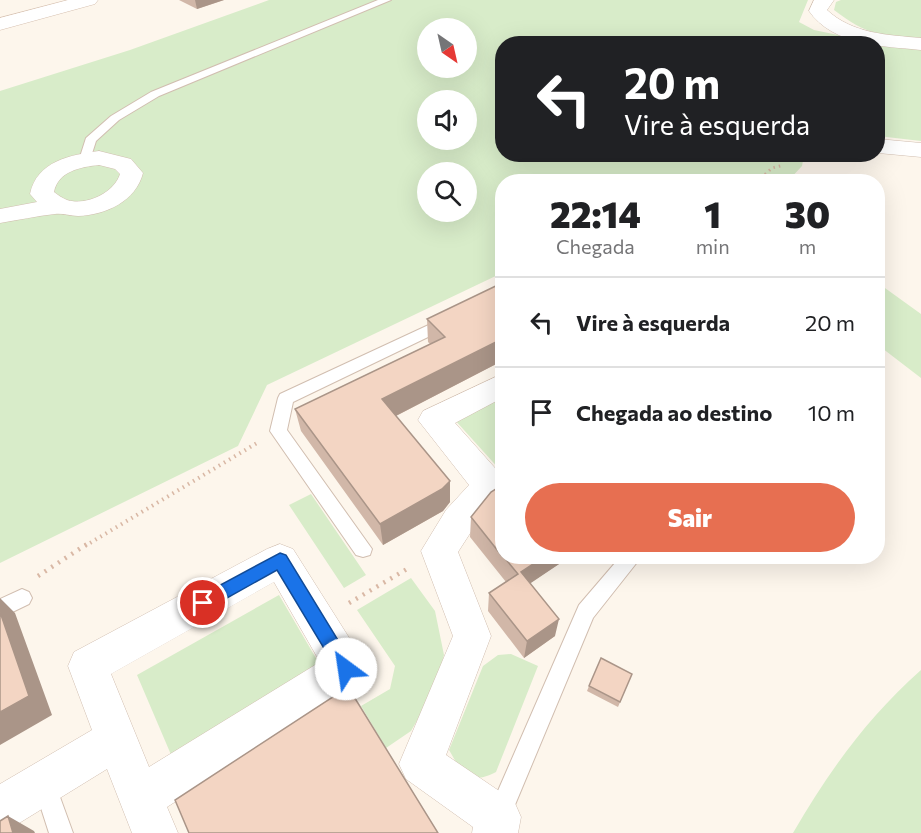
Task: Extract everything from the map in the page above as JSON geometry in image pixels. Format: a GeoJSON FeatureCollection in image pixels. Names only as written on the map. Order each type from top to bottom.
{"type":"FeatureCollection","features":[{"type":"Feature","properties":{"kind":"street"},"geometry":{"type":"LineString","coordinates":[[0,24],[89,0]]}},
{"type":"Feature","properties":{"kind":"street"},"geometry":{"type":"LineString","coordinates":[[825,0],[821,2],[818,11],[824,18],[846,30],[867,36]]}},
{"type":"Feature","properties":{"kind":"street"},"geometry":{"type":"LineString","coordinates":[[885,39],[921,44]]}},
{"type":"Feature","properties":{"kind":"street"},"geometry":{"type":"LineString","coordinates":[[885,147],[921,150]]}},
{"type":"Feature","properties":{"kind":"street"},"geometry":{"type":"LineString","coordinates":[[99,158],[123,163],[130,168],[133,175],[131,183],[124,191],[100,204],[69,208],[47,201],[42,194],[42,186],[48,178],[57,170],[85,160],[99,158]]}},
{"type":"Feature","properties":{"kind":"street"},"geometry":{"type":"LineString","coordinates":[[0,202],[48,178]]}},
{"type":"Feature","properties":{"kind":"street"},"geometry":{"type":"LineString","coordinates":[[0,216],[57,206]]}},
{"type":"Feature","properties":{"kind":"street"},"geometry":{"type":"LineString","coordinates":[[495,389],[435,420],[495,481]]}},
{"type":"Feature","properties":{"kind":"street"},"geometry":{"type":"LineString","coordinates":[[495,483],[456,521],[439,551],[472,636],[421,764],[497,825]]}},
{"type":"Feature","properties":{"kind":"street"},"geometry":{"type":"LineString","coordinates":[[280,560],[346,669],[148,816],[117,739],[88,666],[280,560]]}},
{"type":"Feature","properties":{"kind":"street"},"geometry":{"type":"LineString","coordinates":[[0,809],[117,739]]}},
{"type":"Feature","properties":{"kind":"lane"},"geometry":{"type":"LineString","coordinates":[[85,160],[90,140],[115,118],[155,94],[386,0]]}},
{"type":"Feature","properties":{"kind":"lane"},"geometry":{"type":"LineString","coordinates":[[363,549],[278,431],[286,398],[459,315]]}},
{"type":"Feature","properties":{"kind":"lane"},"geometry":{"type":"LineString","coordinates":[[497,825],[586,612],[626,564]]}},
{"type":"Feature","properties":{"kind":"lane"},"geometry":{"type":"LineString","coordinates":[[0,609],[22,598]]}},
{"type":"Feature","properties":{"kind":"lane"},"geometry":{"type":"LineString","coordinates":[[44,782],[61,833]]}},
{"type":"Feature","properties":{"kind":"path"},"geometry":{"type":"LineString","coordinates":[[22,598],[40,574],[278,431]]}},
{"type":"Feature","properties":{"kind":"path"},"geometry":{"type":"LineString","coordinates":[[351,602],[406,570]]}},
{"type":"Feature","properties":{"kind":"green space"},"geometry":{"type":"Polygon","coordinates":[[[269,0],[808,0],[799,22],[814,30],[843,36],[495,36],[495,162],[803,162],[802,166],[795,174],[495,174],[495,276],[267,385],[238,446],[0,563],[0,91],[130,50],[269,0]]]}},
{"type":"Feature","properties":{"kind":"green space"},"geometry":{"type":"Polygon","coordinates":[[[841,0],[921,0],[921,39],[884,35],[866,30],[834,10],[836,2],[841,0]]]}},
{"type":"Feature","properties":{"kind":"green space"},"geometry":{"type":"Polygon","coordinates":[[[885,45],[921,50],[921,141],[885,137],[885,45]]]}},
{"type":"Feature","properties":{"kind":"green space"},"geometry":{"type":"Polygon","coordinates":[[[885,288],[921,314],[921,378],[885,350],[885,288]]]}},
{"type":"Feature","properties":{"kind":"green space"},"geometry":{"type":"Polygon","coordinates":[[[495,398],[495,464],[454,419],[495,398]]]}},
{"type":"Feature","properties":{"kind":"green space"},"geometry":{"type":"Polygon","coordinates":[[[311,494],[366,575],[344,588],[289,505],[311,494]]]}},
{"type":"Feature","properties":{"kind":"green space"},"geometry":{"type":"Polygon","coordinates":[[[411,578],[435,611],[444,655],[435,689],[411,731],[386,748],[361,706],[390,689],[395,666],[357,610],[411,578]]]}},
{"type":"Feature","properties":{"kind":"green space"},"geometry":{"type":"Polygon","coordinates":[[[279,595],[320,665],[172,757],[137,675],[279,595]]]}},
{"type":"Feature","properties":{"kind":"green space"},"geometry":{"type":"Polygon","coordinates":[[[511,654],[538,666],[496,772],[473,778],[458,766],[449,750],[483,666],[498,655],[511,654]]]}},
{"type":"Feature","properties":{"kind":"green space"},"geometry":{"type":"Polygon","coordinates":[[[921,670],[921,833],[793,833],[850,746],[883,707],[921,670]]]}},
{"type":"Feature","properties":{"kind":"building"},"geometry":{"type":"Polygon","coordinates":[[[495,286],[495,342],[382,399],[450,481],[442,489],[380,524],[295,409],[445,337],[427,319],[495,286]]]}},
{"type":"Feature","properties":{"kind":"building"},"geometry":{"type":"Polygon","coordinates":[[[495,489],[495,547],[471,517],[495,489]]]}},
{"type":"Feature","properties":{"kind":"building"},"geometry":{"type":"Polygon","coordinates":[[[510,564],[533,564],[521,572],[559,619],[527,641],[489,593],[518,574],[510,564]]]}},
{"type":"Feature","properties":{"kind":"building"},"geometry":{"type":"Polygon","coordinates":[[[0,612],[29,696],[0,712],[0,612]]]}},
{"type":"Feature","properties":{"kind":"building"},"geometry":{"type":"Polygon","coordinates":[[[601,658],[632,674],[620,702],[589,686],[601,658]]]}},
{"type":"Feature","properties":{"kind":"building"},"geometry":{"type":"Polygon","coordinates":[[[348,687],[438,833],[189,833],[175,800],[348,687]]]}},
{"type":"Feature","properties":{"kind":"building"},"geometry":{"type":"Polygon","coordinates":[[[8,816],[13,833],[0,833],[0,821],[8,816]]]}},
{"type":"Feature","properties":{"kind":"route"},"geometry":{"type":"LineString","coordinates":[[203,603],[280,560],[346,669]]}}]}
